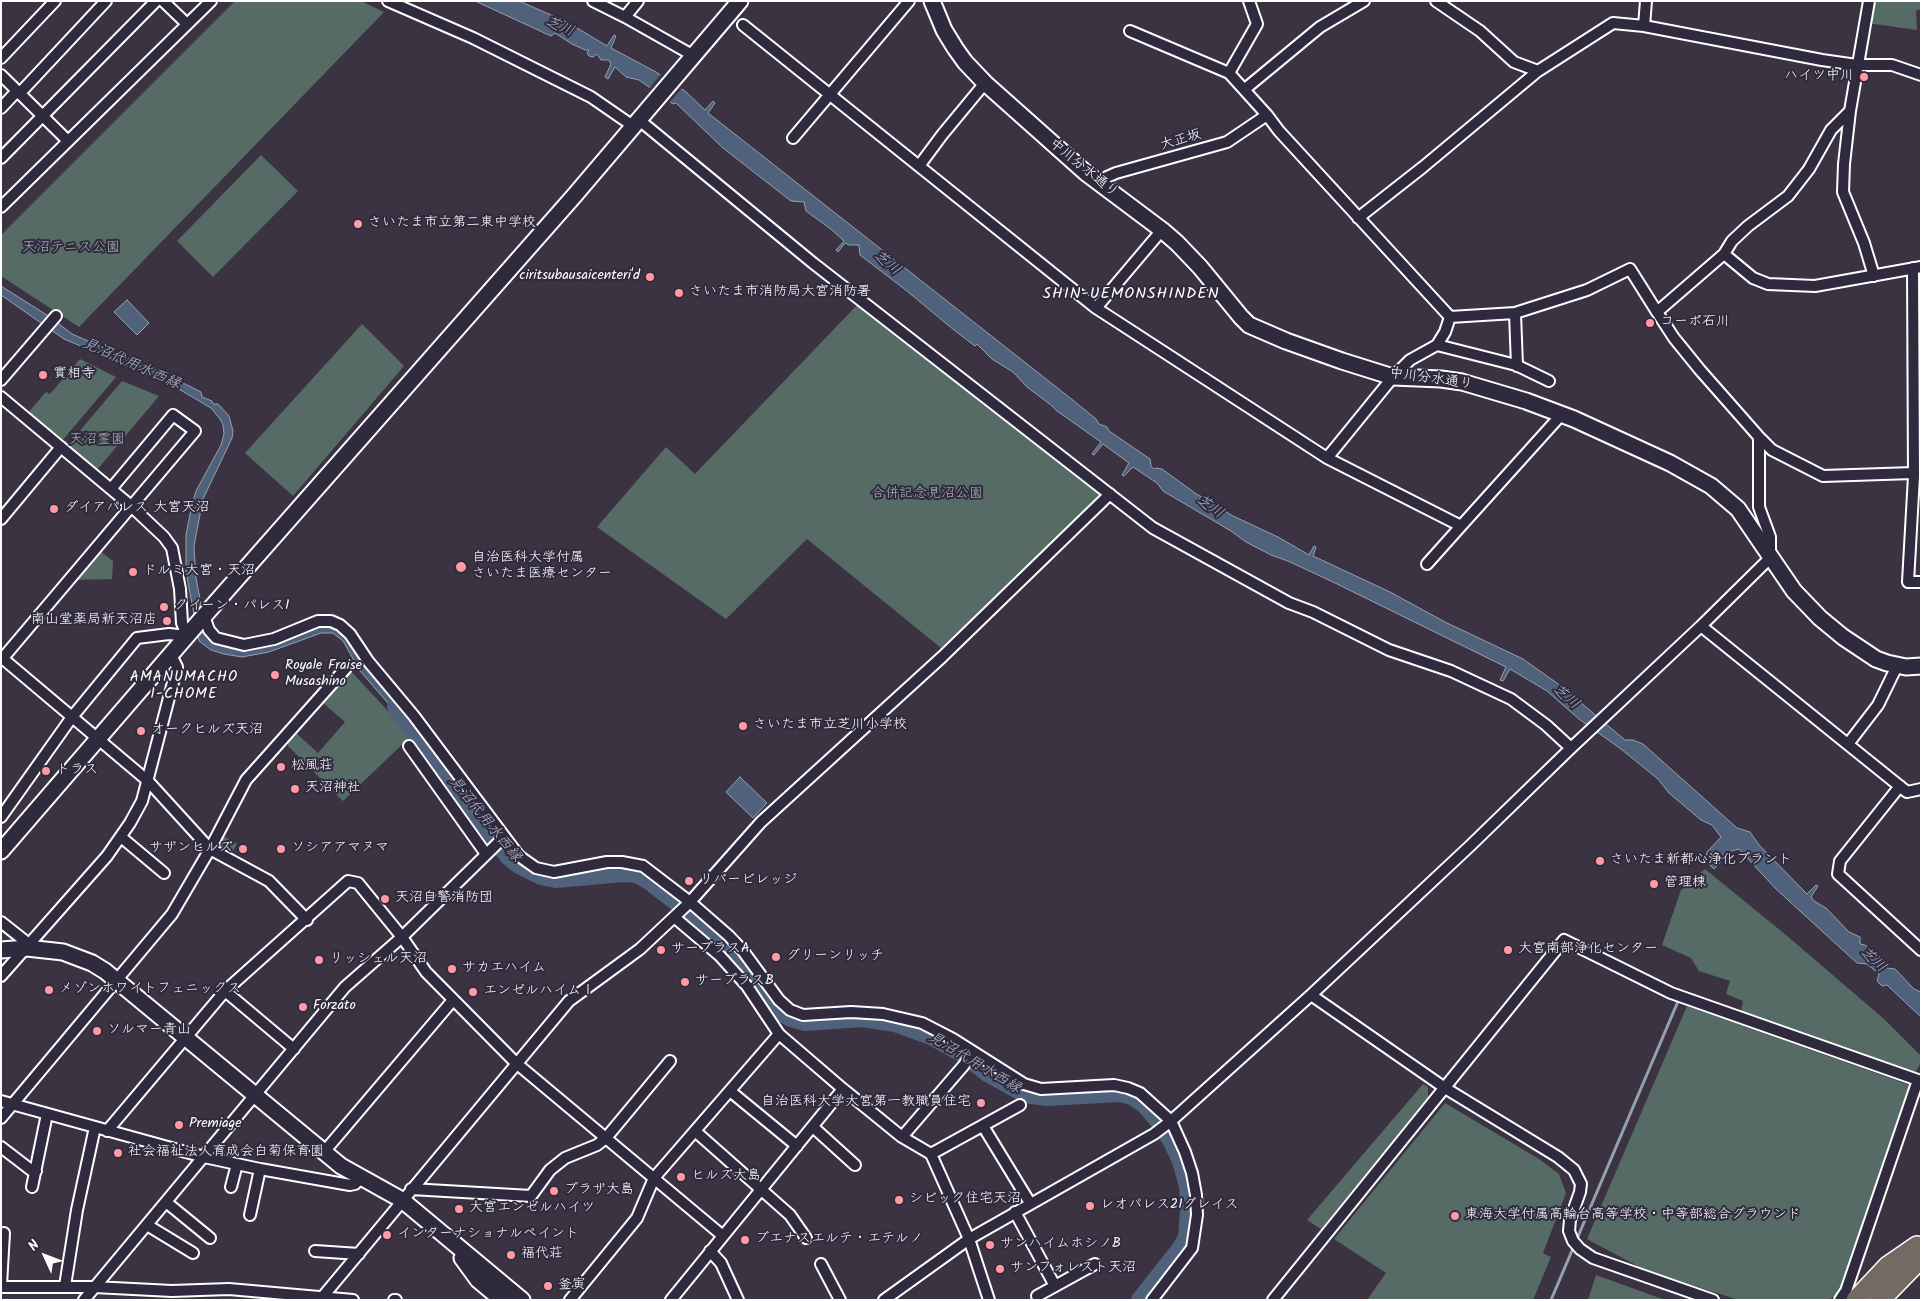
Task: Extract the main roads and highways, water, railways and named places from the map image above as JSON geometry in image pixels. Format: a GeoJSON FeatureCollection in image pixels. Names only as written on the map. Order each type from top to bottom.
{"type":"FeatureCollection","features":[{"type":"Feature","properties":{"kind":"highway"},"geometry":{"type":"LineString","coordinates":[[1856,1300],[1888,1266],[1920,1250]]}},
{"type":"Feature","properties":{"kind":"highway"},"geometry":{"type":"LineString","coordinates":[[1865,1300],[1920,1250]]}},
{"type":"Feature","properties":{"kind":"highway"},"geometry":{"type":"LineString","coordinates":[[1880,1300],[1920,1250]]}},
{"type":"Feature","properties":{"kind":"water","name":"芝川"},"geometry":{"type":"Polygon","coordinates":[[[475,1],[519,1],[567,22],[607,46],[614,35],[616,36],[611,48],[656,72],[685,91],[705,110],[713,101],[715,103],[708,113],[1074,401],[1096,419],[1099,424],[1107,427],[1109,431],[1150,459],[1151,466],[1154,469],[1162,469],[1195,493],[1233,516],[1278,537],[1309,555],[1314,546],[1316,547],[1313,556],[1390,592],[1445,622],[1523,659],[1561,686],[1625,740],[1633,740],[1643,744],[1737,828],[1750,832],[1759,845],[1807,894],[1816,885],[1818,886],[1811,897],[1814,901],[1826,908],[1849,932],[1860,937],[1860,944],[1865,945],[1887,963],[1887,968],[1895,969],[1914,989],[1921,992],[1921,1017],[1887,985],[1882,986],[1877,981],[1879,974],[1867,964],[1857,963],[1775,888],[1739,849],[1731,851],[1714,869],[1705,861],[1707,852],[1721,837],[1712,825],[1701,820],[1669,793],[1658,779],[1621,749],[1579,719],[1547,691],[1510,669],[1503,681],[1500,680],[1506,667],[1333,582],[1246,542],[1231,531],[1163,491],[1157,483],[1133,467],[1124,476],[1122,475],[1129,463],[1103,444],[1094,455],[1092,454],[1101,442],[1057,411],[1027,387],[1013,372],[992,359],[977,344],[975,346],[954,330],[860,255],[859,245],[845,243],[838,252],[836,250],[844,241],[806,211],[804,202],[791,201],[723,148],[676,103],[673,104],[639,80],[626,77],[615,67],[608,79],[605,77],[611,64],[609,60],[601,60],[597,54],[593,57],[589,56],[587,53],[589,50],[572,44],[555,33],[551,36],[475,1]]]}},
{"type":"Feature","properties":{"kind":"water"},"geometry":{"type":"Polygon","coordinates":[[[1,286],[50,317],[72,334],[161,372],[201,392],[202,397],[212,401],[213,404],[218,404],[229,416],[233,431],[232,438],[203,499],[194,546],[196,578],[207,637],[218,644],[237,649],[317,626],[342,630],[414,722],[408,726],[360,671],[343,641],[333,633],[321,633],[269,652],[242,657],[211,650],[199,641],[186,572],[186,535],[196,491],[221,445],[224,434],[220,419],[211,408],[159,380],[155,375],[154,377],[64,339],[1,295],[1,286]]]}},
{"type":"Feature","properties":{"kind":"water"},"geometry":{"type":"Polygon","coordinates":[[[127,300],[149,323],[137,335],[114,312],[127,300]]]}},
{"type":"Feature","properties":{"kind":"water"},"geometry":{"type":"Polygon","coordinates":[[[740,777],[767,803],[753,818],[726,792],[740,777]]]}},
{"type":"Feature","properties":{"kind":"waterway","name":"見沼代用水西縁"},"geometry":{"type":"LineString","coordinates":[[396,707],[509,857],[519,865],[541,876],[556,879],[623,873],[637,874],[649,881],[712,930],[732,950],[781,1012],[791,1018],[804,1022],[862,1018],[895,1023],[931,1036],[963,1054],[989,1074],[1025,1094],[1047,1097],[1120,1093],[1132,1096],[1144,1104],[1171,1140],[1181,1161],[1188,1186],[1189,1211],[1187,1237],[1181,1248],[1140,1300]]}},
{"type":"Feature","properties":{"kind":"waterway"},"geometry":{"type":"LineString","coordinates":[[1551,1300],[1679,999]]}},
{"type":"Feature","properties":{"kind":"place","name":"ハイツ中川"},"geometry":{"type":"Point","coordinates":[1864,77]}},
{"type":"Feature","properties":{"kind":"place","name":"さいたま市立第二東中学校"},"geometry":{"type":"Point","coordinates":[358,224]}},
{"type":"Feature","properties":{"kind":"place","name":"ciritsubausaicenteri'd"},"geometry":{"type":"Point","coordinates":[650,277]}},
{"type":"Feature","properties":{"kind":"place","name":"さいたま市消防局大宮消防署"},"geometry":{"type":"Point","coordinates":[679,293]}},
{"type":"Feature","properties":{"kind":"place","name":"コーポ石川"},"geometry":{"type":"Point","coordinates":[1650,323]}},
{"type":"Feature","properties":{"kind":"place","name":"實相寺"},"geometry":{"type":"Point","coordinates":[43,375]}},
{"type":"Feature","properties":{"kind":"place","name":"ダイアパレス 大宮天沼"},"geometry":{"type":"Point","coordinates":[54,509]}},
{"type":"Feature","properties":{"kind":"place","name":"自治医科大学付属 さいたま医療センター"},"geometry":{"type":"Point","coordinates":[461,567]}},
{"type":"Feature","properties":{"kind":"place","name":"ドルミ大宮・天沼"},"geometry":{"type":"Point","coordinates":[133,572]}},
{"type":"Feature","properties":{"kind":"place","name":"クイーン・パレスI"},"geometry":{"type":"Point","coordinates":[164,607]}},
{"type":"Feature","properties":{"kind":"place","name":"南山堂薬局新天沼店"},"geometry":{"type":"Point","coordinates":[167,621]}},
{"type":"Feature","properties":{"kind":"place","name":"Royale Fraise Musashino"},"geometry":{"type":"Point","coordinates":[275,675]}},
{"type":"Feature","properties":{"kind":"place","name":"さいたま市立芝川小学校"},"geometry":{"type":"Point","coordinates":[743,726]}},
{"type":"Feature","properties":{"kind":"place","name":"オークヒルズ天沼"},"geometry":{"type":"Point","coordinates":[141,731]}},
{"type":"Feature","properties":{"kind":"place","name":"松風荘"},"geometry":{"type":"Point","coordinates":[281,767]}},
{"type":"Feature","properties":{"kind":"place","name":"トラス"},"geometry":{"type":"Point","coordinates":[46,771]}},
{"type":"Feature","properties":{"kind":"place","name":"天沼神社"},"geometry":{"type":"Point","coordinates":[295,789]}},
{"type":"Feature","properties":{"kind":"place","name":"サザンヒルズ"},"geometry":{"type":"Point","coordinates":[243,849]}},
{"type":"Feature","properties":{"kind":"place","name":"ソシアアマヌマ"},"geometry":{"type":"Point","coordinates":[281,849]}},
{"type":"Feature","properties":{"kind":"place","name":"さいたま新都心浄化プラント"},"geometry":{"type":"Point","coordinates":[1600,861]}},
{"type":"Feature","properties":{"kind":"place","name":"リバービレッジ"},"geometry":{"type":"Point","coordinates":[689,881]}},
{"type":"Feature","properties":{"kind":"place","name":"管理棟"},"geometry":{"type":"Point","coordinates":[1654,884]}},
{"type":"Feature","properties":{"kind":"place","name":"天沼自警消防団"},"geometry":{"type":"Point","coordinates":[385,899]}},
{"type":"Feature","properties":{"kind":"place","name":"サープラスA"},"geometry":{"type":"Point","coordinates":[661,950]}},
{"type":"Feature","properties":{"kind":"place","name":"大宮南部浄化センター"},"geometry":{"type":"Point","coordinates":[1508,950]}},
{"type":"Feature","properties":{"kind":"place","name":"グリーンリッチ"},"geometry":{"type":"Point","coordinates":[776,957]}},
{"type":"Feature","properties":{"kind":"place","name":"リッシェル天沼"},"geometry":{"type":"Point","coordinates":[319,960]}},
{"type":"Feature","properties":{"kind":"place","name":"サカエハイム"},"geometry":{"type":"Point","coordinates":[452,969]}},
{"type":"Feature","properties":{"kind":"place","name":"サープラスB"},"geometry":{"type":"Point","coordinates":[685,982]}},
{"type":"Feature","properties":{"kind":"place","name":"メゾンホワイトフェニックス"},"geometry":{"type":"Point","coordinates":[49,990]}},
{"type":"Feature","properties":{"kind":"place","name":"エンゼルハイムⅠ"},"geometry":{"type":"Point","coordinates":[473,992]}},
{"type":"Feature","properties":{"kind":"place","name":"Forzato"},"geometry":{"type":"Point","coordinates":[303,1007]}},
{"type":"Feature","properties":{"kind":"place","name":"ソルマー青山"},"geometry":{"type":"Point","coordinates":[97,1031]}},
{"type":"Feature","properties":{"kind":"place","name":"自治医科大学大宮第一教職員住宅"},"geometry":{"type":"Point","coordinates":[981,1103]}},
{"type":"Feature","properties":{"kind":"place","name":"Premiage"},"geometry":{"type":"Point","coordinates":[179,1125]}},
{"type":"Feature","properties":{"kind":"place","name":"社会福祉法人育成会白菊保育園"},"geometry":{"type":"Point","coordinates":[118,1153]}},
{"type":"Feature","properties":{"kind":"place","name":"ヒルズ大島"},"geometry":{"type":"Point","coordinates":[681,1177]}},
{"type":"Feature","properties":{"kind":"place","name":"プラザ大島"},"geometry":{"type":"Point","coordinates":[554,1191]}},
{"type":"Feature","properties":{"kind":"place","name":"シビック住宅天沼"},"geometry":{"type":"Point","coordinates":[899,1200]}},
{"type":"Feature","properties":{"kind":"place","name":"レオパレス21グレイス"},"geometry":{"type":"Point","coordinates":[1090,1206]}},
{"type":"Feature","properties":{"kind":"place","name":"大宮エンゼルハイツ"},"geometry":{"type":"Point","coordinates":[459,1209]}},
{"type":"Feature","properties":{"kind":"place","name":"東海大学付属高輪台高等学校・中等部総合グラウンド"},"geometry":{"type":"Point","coordinates":[1455,1216]}},
{"type":"Feature","properties":{"kind":"place","name":"インターナショナルペイント"},"geometry":{"type":"Point","coordinates":[387,1235]}},
{"type":"Feature","properties":{"kind":"place","name":"ブエナスエルテ・エテルノ"},"geometry":{"type":"Point","coordinates":[745,1240]}},
{"type":"Feature","properties":{"kind":"place","name":"サンハイムホシノB"},"geometry":{"type":"Point","coordinates":[990,1245]}},
{"type":"Feature","properties":{"kind":"place","name":"福代荘"},"geometry":{"type":"Point","coordinates":[511,1255]}},
{"type":"Feature","properties":{"kind":"place","name":"サンフォレスト天沼"},"geometry":{"type":"Point","coordinates":[1000,1269]}},
{"type":"Feature","properties":{"kind":"place","name":"釜寅"},"geometry":{"type":"Point","coordinates":[548,1286]}},
{"type":"Feature","properties":{"kind":"district","name":"SHIN-UEMONSHINDEN"},"geometry":{"type":"Point","coordinates":[1131,295]}},
{"type":"Feature","properties":{"kind":"district","name":"AMANUMACHO 1-CHOME"},"geometry":{"type":"Point","coordinates":[184,686]}},
{"type":"Feature","properties":{"kind":"park label","name":"天沼テニス公園"},"geometry":{"type":"Point","coordinates":[71,249]}},
{"type":"Feature","properties":{"kind":"park label","name":"天沼霊園"},"geometry":{"type":"Point","coordinates":[97,441]}},
{"type":"Feature","properties":{"kind":"park label","name":"合併記念見沼公園"},"geometry":{"type":"Point","coordinates":[927,495]}}]}
